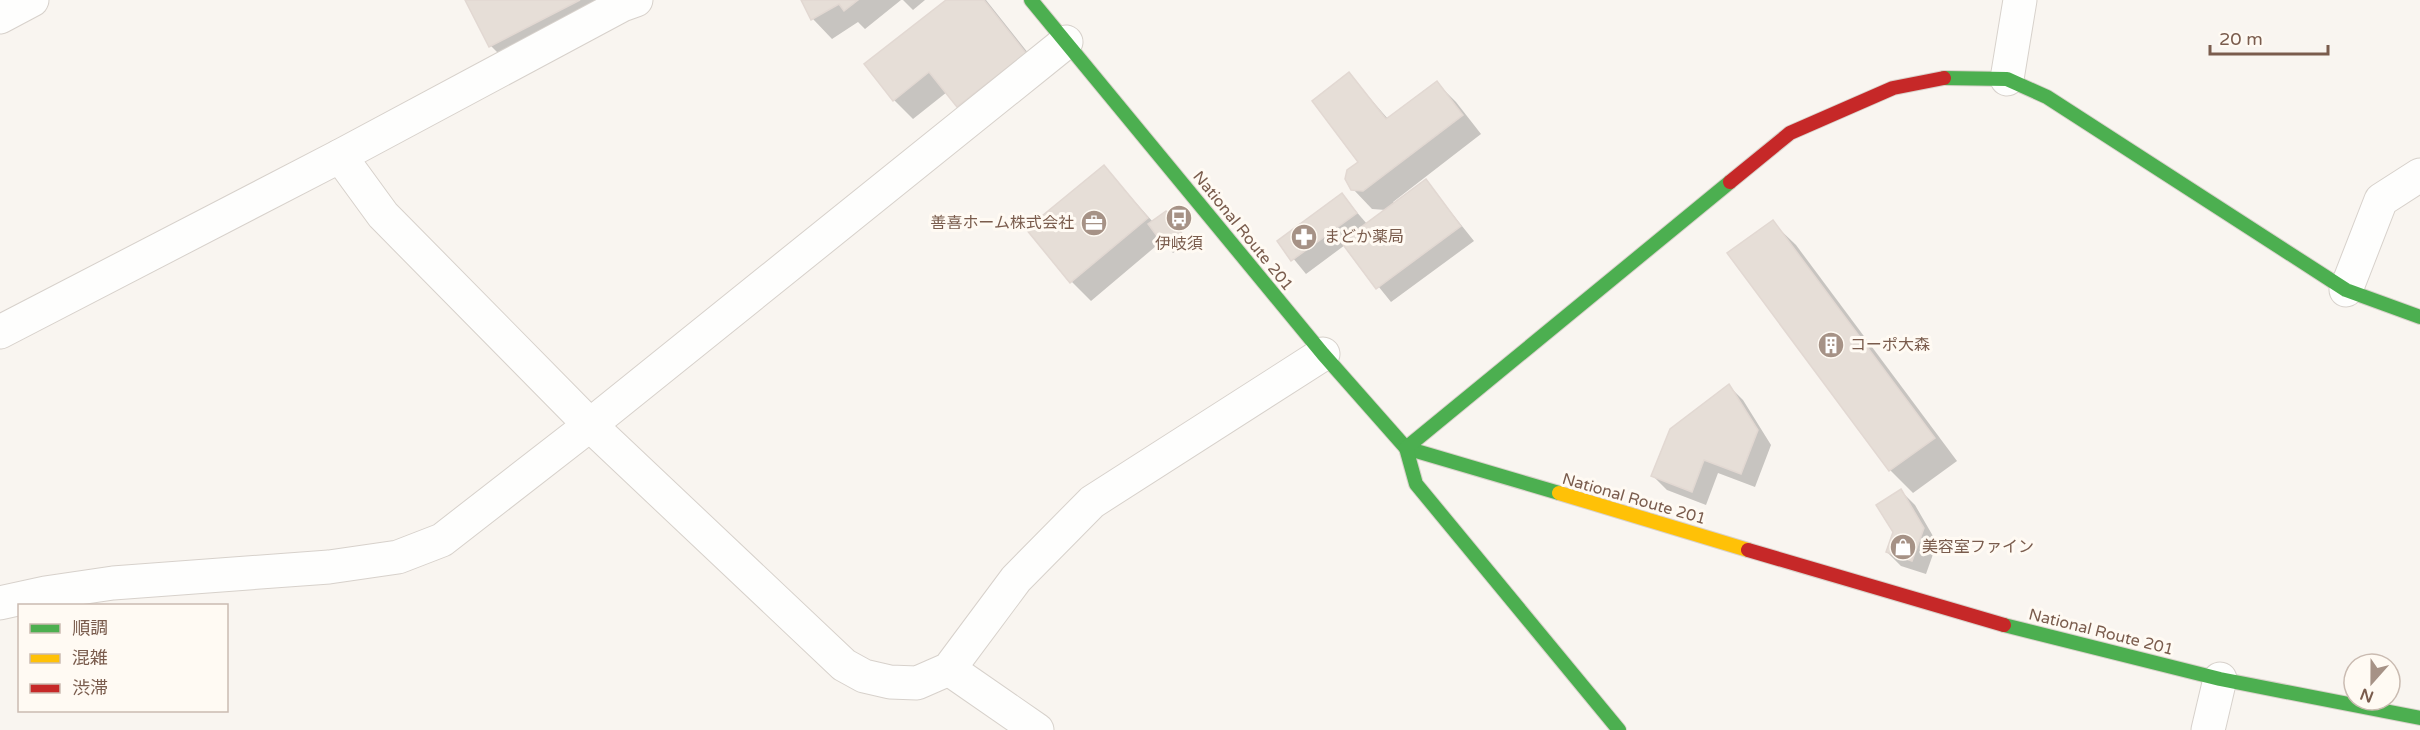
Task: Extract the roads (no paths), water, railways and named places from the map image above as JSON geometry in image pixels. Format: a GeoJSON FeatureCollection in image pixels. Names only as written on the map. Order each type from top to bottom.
{"type":"FeatureCollection","features":[{"type":"Feature","properties":{"kind":"main road","name":"National Route 201"},"geometry":{"type":"LineString","coordinates":[[1031,0],[1323,354],[1406,448],[1989,621],[2220,679],[2420,718]]}},
{"type":"Feature","properties":{"kind":"main road"},"geometry":{"type":"LineString","coordinates":[[1619,730],[1416,484],[1406,448],[1790,134],[1893,88],[1946,78],[2007,79],[2047,97],[2346,290],[2420,317]]}},
{"type":"Feature","properties":{"kind":"street"},"geometry":{"type":"LineString","coordinates":[[0,17],[32,0]]}},
{"type":"Feature","properties":{"kind":"street"},"geometry":{"type":"LineString","coordinates":[[0,332],[340,156],[622,4],[636,0]]}},
{"type":"Feature","properties":{"kind":"street"},"geometry":{"type":"LineString","coordinates":[[2007,79],[2020,0]]}},
{"type":"Feature","properties":{"kind":"street"},"geometry":{"type":"LineString","coordinates":[[0,603],[45,593],[113,584],[329,567],[398,557],[442,540],[590,425],[1066,42]]}},
{"type":"Feature","properties":{"kind":"street"},"geometry":{"type":"LineString","coordinates":[[340,156],[383,214],[590,425],[844,665],[864,676],[890,682],[917,683],[949,669],[1017,579],[1092,502],[1323,354]]}},
{"type":"Feature","properties":{"kind":"street"},"geometry":{"type":"LineString","coordinates":[[2346,290],[2381,200],[2420,175]]}},
{"type":"Feature","properties":{"kind":"street"},"geometry":{"type":"LineString","coordinates":[[949,669],[1037,730]]}},
{"type":"Feature","properties":{"kind":"street"},"geometry":{"type":"LineString","coordinates":[[2208,730],[2220,679]]}},
{"type":"Feature","properties":{"kind":"place","name":"伊岐須"},"geometry":{"type":"Point","coordinates":[1179,218]}},
{"type":"Feature","properties":{"kind":"place","name":"善喜ホーム株式会社"},"geometry":{"type":"Point","coordinates":[1094,223]}},
{"type":"Feature","properties":{"kind":"place","name":"まどか薬局"},"geometry":{"type":"Point","coordinates":[1304,237]}},
{"type":"Feature","properties":{"kind":"place","name":"コーポ大森"},"geometry":{"type":"Point","coordinates":[1831,345]}},
{"type":"Feature","properties":{"kind":"place","name":"美容室ファイン"},"geometry":{"type":"Point","coordinates":[1903,547]}}]}
